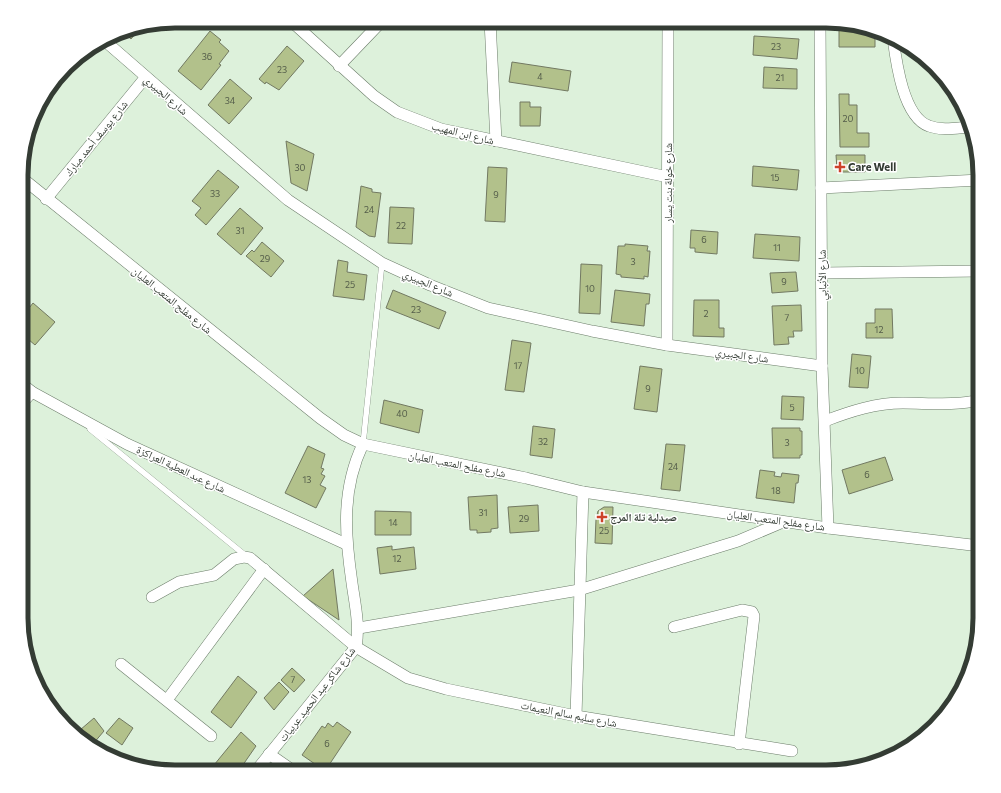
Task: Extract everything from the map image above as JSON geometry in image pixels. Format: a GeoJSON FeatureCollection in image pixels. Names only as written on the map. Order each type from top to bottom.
{"type":"FeatureCollection","features":[{"type":"Feature","properties":{"kind":"street","name":"شارع ابن المهيب"},"geometry":{"type":"LineString","coordinates":[[298,28],[374,96],[397,112],[440,129],[668,177]]}},
{"type":"Feature","properties":{"kind":"street"},"geometry":{"type":"LineString","coordinates":[[339,66],[375,28]]}},
{"type":"Feature","properties":{"kind":"street"},"geometry":{"type":"LineString","coordinates":[[490,28],[496,141]]}},
{"type":"Feature","properties":{"kind":"street","name":"شارع خولة بنت يسار"},"geometry":{"type":"LineString","coordinates":[[667,345],[668,28]]}},
{"type":"Feature","properties":{"kind":"street","name":"شارع الأنبابي"},"geometry":{"type":"LineString","coordinates":[[820,28],[822,366],[828,528]]}},
{"type":"Feature","properties":{"kind":"street","name":"شارع الجبيري"},"geometry":{"type":"LineString","coordinates":[[108,44],[145,78],[288,200],[382,262],[430,285],[488,308],[592,332],[667,345],[822,366]]}},
{"type":"Feature","properties":{"kind":"street"},"geometry":{"type":"LineString","coordinates":[[894,45],[903,92],[918,118],[928,126],[943,129],[965,127]]}},
{"type":"Feature","properties":{"kind":"street","name":"شارع يوسف أحمد مبارك"},"geometry":{"type":"LineString","coordinates":[[46,199],[145,78]]}},
{"type":"Feature","properties":{"kind":"street"},"geometry":{"type":"LineString","coordinates":[[821,188],[973,180]]}},
{"type":"Feature","properties":{"kind":"street","name":"شارع مفلح المتعب العليان"},"geometry":{"type":"LineString","coordinates":[[28,183],[314,413],[344,434],[363,444],[526,478],[583,492],[828,528],[973,545]]}},
{"type":"Feature","properties":{"kind":"street"},"geometry":{"type":"LineString","coordinates":[[822,273],[973,271]]}},
{"type":"Feature","properties":{"kind":"street","name":"شارع عبد العطية العراكزة"},"geometry":{"type":"LineString","coordinates":[[28,389],[74,416],[163,462],[346,544]]}},
{"type":"Feature","properties":{"kind":"street"},"geometry":{"type":"LineString","coordinates":[[28,396],[32,392]]}},
{"type":"Feature","properties":{"kind":"street"},"geometry":{"type":"LineString","coordinates":[[825,421],[849,411],[875,405],[903,403],[934,405],[973,401]]}},
{"type":"Feature","properties":{"kind":"street","name":"شارع شاكر عبد الحميد عربيات"},"geometry":{"type":"LineString","coordinates":[[260,765],[356,647],[359,628],[346,544],[346,513],[354,463],[363,444]]}},
{"type":"Feature","properties":{"kind":"street"},"geometry":{"type":"LineString","coordinates":[[576,716],[583,492]]}},
{"type":"Feature","properties":{"kind":"street"},"geometry":{"type":"LineString","coordinates":[[359,628],[579,590],[738,541],[784,522]]}},
{"type":"Feature","properties":{"kind":"street"},"geometry":{"type":"LineString","coordinates":[[152,597],[180,582],[214,575],[234,559],[244,557],[250,558]]}},
{"type":"Feature","properties":{"kind":"street","name":"شارع سليم سالم النعيمات"},"geometry":{"type":"LineString","coordinates":[[250,558],[356,647],[408,678],[446,689],[576,716],[739,744],[792,751]]}},
{"type":"Feature","properties":{"kind":"street"},"geometry":{"type":"LineString","coordinates":[[167,700],[264,569]]}},
{"type":"Feature","properties":{"kind":"street"},"geometry":{"type":"LineString","coordinates":[[674,627],[742,610],[752,612],[754,616],[739,744]]}},
{"type":"Feature","properties":{"kind":"street"},"geometry":{"type":"LineString","coordinates":[[121,664],[211,736]]}},
{"type":"Feature","properties":{"kind":"street"},"geometry":{"type":"LineString","coordinates":[[269,754],[285,765]]}},
{"type":"Feature","properties":{"kind":"lane"},"geometry":{"type":"LineString","coordinates":[[363,444],[382,262]]}},
{"type":"Feature","properties":{"kind":"lane"},"geometry":{"type":"LineString","coordinates":[[74,416],[250,558]]}},
{"type":"Feature","properties":{"kind":"building"},"geometry":{"type":"Polygon","coordinates":[[[839,28],[875,37],[875,47],[839,47],[839,28]]]}},
{"type":"Feature","properties":{"kind":"building"},"geometry":{"type":"Polygon","coordinates":[[[210,31],[221,40],[219,42],[229,51],[219,64],[221,65],[201,90],[178,71],[210,31]]]}},
{"type":"Feature","properties":{"kind":"building"},"geometry":{"type":"Polygon","coordinates":[[[136,33],[131,39],[128,36],[136,33]]]}},
{"type":"Feature","properties":{"kind":"building"},"geometry":{"type":"Polygon","coordinates":[[[754,36],[799,39],[797,59],[753,55],[754,36]]]}},
{"type":"Feature","properties":{"kind":"building"},"geometry":{"type":"Polygon","coordinates":[[[287,46],[304,61],[279,90],[266,82],[265,84],[259,79],[287,46]]]}},
{"type":"Feature","properties":{"kind":"building"},"geometry":{"type":"Polygon","coordinates":[[[512,62],[571,71],[568,91],[509,82],[512,62]]]}},
{"type":"Feature","properties":{"kind":"building"},"geometry":{"type":"Polygon","coordinates":[[[764,67],[797,69],[797,89],[763,88],[764,67]]]}},
{"type":"Feature","properties":{"kind":"building"},"geometry":{"type":"Polygon","coordinates":[[[230,79],[252,98],[229,124],[208,105],[230,79]]]}},
{"type":"Feature","properties":{"kind":"building"},"geometry":{"type":"Polygon","coordinates":[[[839,94],[849,94],[849,105],[857,105],[857,133],[869,133],[869,147],[840,147],[839,94]]]}},
{"type":"Feature","properties":{"kind":"building"},"geometry":{"type":"Polygon","coordinates":[[[520,102],[530,102],[530,107],[541,107],[540,126],[520,126],[520,102]]]}},
{"type":"Feature","properties":{"kind":"building"},"geometry":{"type":"Polygon","coordinates":[[[286,141],[314,154],[307,191],[291,183],[286,141]]]}},
{"type":"Feature","properties":{"kind":"building"},"geometry":{"type":"Polygon","coordinates":[[[836,155],[865,155],[865,172],[842,172],[837,169],[836,155]]]}},
{"type":"Feature","properties":{"kind":"building"},"geometry":{"type":"Polygon","coordinates":[[[753,166],[799,170],[797,190],[752,186],[753,166]]]}},
{"type":"Feature","properties":{"kind":"building"},"geometry":{"type":"Polygon","coordinates":[[[488,167],[507,168],[505,222],[485,221],[488,167]]]}},
{"type":"Feature","properties":{"kind":"building"},"geometry":{"type":"Polygon","coordinates":[[[218,170],[239,187],[206,225],[195,215],[201,208],[192,201],[218,170]]]}},
{"type":"Feature","properties":{"kind":"building"},"geometry":{"type":"Polygon","coordinates":[[[361,186],[372,189],[372,192],[381,193],[375,237],[369,236],[356,227],[361,186]]]}},
{"type":"Feature","properties":{"kind":"building"},"geometry":{"type":"Polygon","coordinates":[[[390,207],[414,208],[412,244],[388,243],[390,207]]]}},
{"type":"Feature","properties":{"kind":"building"},"geometry":{"type":"Polygon","coordinates":[[[240,208],[263,228],[241,255],[217,234],[240,208]]]}},
{"type":"Feature","properties":{"kind":"building"},"geometry":{"type":"Polygon","coordinates":[[[691,230],[718,232],[717,254],[695,252],[695,248],[690,248],[691,230]]]}},
{"type":"Feature","properties":{"kind":"building"},"geometry":{"type":"Polygon","coordinates":[[[755,234],[800,237],[799,261],[753,258],[755,234]]]}},
{"type":"Feature","properties":{"kind":"building"},"geometry":{"type":"Polygon","coordinates":[[[262,242],[284,261],[271,277],[246,256],[252,250],[254,252],[262,242]]]}},
{"type":"Feature","properties":{"kind":"building"},"geometry":{"type":"Polygon","coordinates":[[[625,244],[648,246],[647,251],[650,251],[648,277],[644,276],[644,279],[621,277],[621,275],[616,274],[618,246],[625,246],[625,244]]]}},
{"type":"Feature","properties":{"kind":"building"},"geometry":{"type":"Polygon","coordinates":[[[338,260],[348,262],[347,272],[367,275],[364,300],[333,296],[338,260]]]}},
{"type":"Feature","properties":{"kind":"building"},"geometry":{"type":"Polygon","coordinates":[[[581,264],[602,265],[600,314],[579,313],[581,264]]]}},
{"type":"Feature","properties":{"kind":"building"},"geometry":{"type":"Polygon","coordinates":[[[796,272],[798,291],[772,293],[770,273],[796,272]]]}},
{"type":"Feature","properties":{"kind":"building"},"geometry":{"type":"Polygon","coordinates":[[[393,290],[446,312],[439,329],[386,308],[393,290]]]}},
{"type":"Feature","properties":{"kind":"building"},"geometry":{"type":"Polygon","coordinates":[[[615,290],[650,294],[649,304],[646,304],[644,326],[611,322],[615,290]]]}},
{"type":"Feature","properties":{"kind":"building"},"geometry":{"type":"Polygon","coordinates":[[[694,300],[719,300],[719,328],[724,328],[724,337],[693,336],[694,300]]]}},
{"type":"Feature","properties":{"kind":"building"},"geometry":{"type":"Polygon","coordinates":[[[33,303],[55,322],[35,345],[28,339],[28,309],[33,303]]]}},
{"type":"Feature","properties":{"kind":"building"},"geometry":{"type":"Polygon","coordinates":[[[801,305],[802,331],[793,331],[794,337],[788,337],[789,344],[774,345],[772,306],[801,305]]]}},
{"type":"Feature","properties":{"kind":"building"},"geometry":{"type":"Polygon","coordinates":[[[875,309],[892,309],[893,338],[866,338],[866,323],[875,323],[875,309]]]}},
{"type":"Feature","properties":{"kind":"building"},"geometry":{"type":"Polygon","coordinates":[[[512,340],[531,343],[524,392],[505,390],[512,340]]]}},
{"type":"Feature","properties":{"kind":"building"},"geometry":{"type":"Polygon","coordinates":[[[852,354],[871,356],[868,388],[849,387],[852,354]]]}},
{"type":"Feature","properties":{"kind":"building"},"geometry":{"type":"Polygon","coordinates":[[[640,366],[662,369],[657,412],[634,409],[640,366]]]}},
{"type":"Feature","properties":{"kind":"building"},"geometry":{"type":"Polygon","coordinates":[[[782,396],[804,397],[803,420],[781,419],[782,396]]]}},
{"type":"Feature","properties":{"kind":"building"},"geometry":{"type":"Polygon","coordinates":[[[384,400],[423,410],[419,433],[380,423],[384,400]]]}},
{"type":"Feature","properties":{"kind":"building"},"geometry":{"type":"Polygon","coordinates":[[[533,426],[555,429],[552,458],[530,455],[533,426]]]}},
{"type":"Feature","properties":{"kind":"building"},"geometry":{"type":"Polygon","coordinates":[[[772,428],[800,428],[800,431],[802,431],[802,455],[800,455],[800,458],[773,458],[772,428]]]}},
{"type":"Feature","properties":{"kind":"building"},"geometry":{"type":"Polygon","coordinates":[[[666,444],[685,445],[680,491],[661,489],[666,444]]]}},
{"type":"Feature","properties":{"kind":"building"},"geometry":{"type":"Polygon","coordinates":[[[308,446],[325,454],[321,468],[324,469],[321,474],[325,476],[320,485],[326,488],[316,508],[285,493],[308,446]]]}},
{"type":"Feature","properties":{"kind":"building"},"geometry":{"type":"Polygon","coordinates":[[[885,457],[893,480],[849,494],[842,470],[885,457]]]}},
{"type":"Feature","properties":{"kind":"building"},"geometry":{"type":"Polygon","coordinates":[[[760,470],[775,472],[774,476],[781,477],[782,473],[799,475],[798,483],[796,483],[794,503],[756,498],[760,470]]]}},
{"type":"Feature","properties":{"kind":"building"},"geometry":{"type":"Polygon","coordinates":[[[497,495],[498,528],[491,529],[491,532],[477,533],[477,530],[470,530],[468,497],[497,495]]]}},
{"type":"Feature","properties":{"kind":"building"},"geometry":{"type":"Polygon","coordinates":[[[538,505],[539,531],[510,533],[508,507],[538,505]]]}},
{"type":"Feature","properties":{"kind":"building"},"geometry":{"type":"Polygon","coordinates":[[[604,507],[613,507],[612,544],[595,543],[596,519],[598,511],[604,507]]]}},
{"type":"Feature","properties":{"kind":"building"},"geometry":{"type":"Polygon","coordinates":[[[375,511],[411,512],[411,535],[375,535],[375,511]]]}},
{"type":"Feature","properties":{"kind":"building"},"geometry":{"type":"Polygon","coordinates":[[[392,546],[392,550],[414,547],[416,569],[380,574],[377,548],[392,546]]]}},
{"type":"Feature","properties":{"kind":"building"},"geometry":{"type":"Polygon","coordinates":[[[333,569],[339,620],[303,596],[333,569]]]}},
{"type":"Feature","properties":{"kind":"building"},"geometry":{"type":"Polygon","coordinates":[[[292,668],[305,680],[294,692],[281,680],[292,668]]]}},
{"type":"Feature","properties":{"kind":"building"},"geometry":{"type":"Polygon","coordinates":[[[238,676],[257,692],[231,728],[211,712],[238,676]]]}},
{"type":"Feature","properties":{"kind":"building"},"geometry":{"type":"Polygon","coordinates":[[[279,682],[289,692],[274,710],[264,698],[279,682]]]}},
{"type":"Feature","properties":{"kind":"building"},"geometry":{"type":"Polygon","coordinates":[[[94,718],[104,731],[96,741],[80,730],[94,718]]]}},
{"type":"Feature","properties":{"kind":"building"},"geometry":{"type":"Polygon","coordinates":[[[119,718],[133,728],[122,745],[106,733],[119,718]]]}},
{"type":"Feature","properties":{"kind":"building"},"geometry":{"type":"Polygon","coordinates":[[[337,722],[351,732],[329,765],[316,765],[302,755],[322,726],[325,728],[328,723],[333,727],[337,722]]]}},
{"type":"Feature","properties":{"kind":"building"},"geometry":{"type":"Polygon","coordinates":[[[241,732],[256,746],[243,765],[214,765],[241,732]]]}},
{"type":"Feature","properties":{"kind":"place","name":"Care Well"},"geometry":{"type":"Point","coordinates":[840,167]}},
{"type":"Feature","properties":{"kind":"place","name":"صيدلية تلة المرج"},"geometry":{"type":"Point","coordinates":[602,517]}}]}
